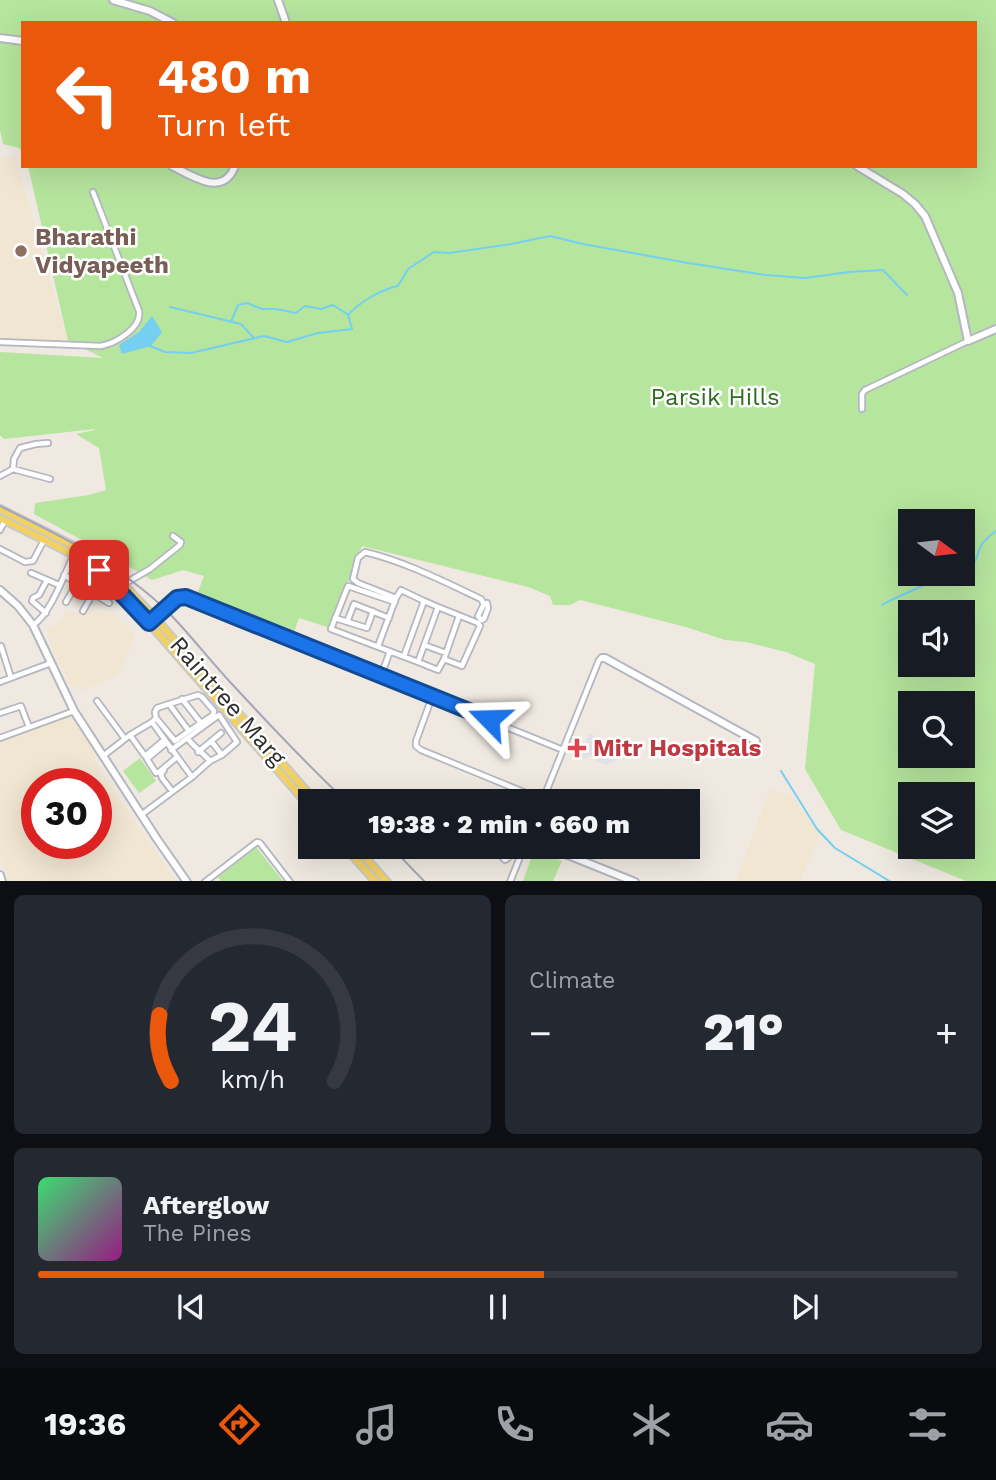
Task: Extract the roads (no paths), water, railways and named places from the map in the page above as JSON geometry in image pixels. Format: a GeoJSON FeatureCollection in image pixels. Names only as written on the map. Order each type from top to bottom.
{"type":"FeatureCollection","features":[{"type":"Feature","properties":{"kind":"main road","name":"Raintree Marg"},"geometry":{"type":"LineString","coordinates":[[0,509],[104,564],[124,584],[152,621],[298,793]]}},
{"type":"Feature","properties":{"kind":"main road","name":"Raintree Marg"},"geometry":{"type":"LineString","coordinates":[[2,520],[44,540],[76,551],[99,570],[152,621],[304,789]]}},
{"type":"Feature","properties":{"kind":"main road"},"geometry":{"type":"LineString","coordinates":[[356,859],[376,881]]}},
{"type":"Feature","properties":{"kind":"main road"},"geometry":{"type":"LineString","coordinates":[[367,859],[387,881]]}},
{"type":"Feature","properties":{"kind":"street"},"geometry":{"type":"LineString","coordinates":[[113,0],[150,11],[169,21]]}},
{"type":"Feature","properties":{"kind":"street"},"geometry":{"type":"LineString","coordinates":[[278,0],[285,21]]}},
{"type":"Feature","properties":{"kind":"street"},"geometry":{"type":"LineString","coordinates":[[0,38],[21,41]]}},
{"type":"Feature","properties":{"kind":"street"},"geometry":{"type":"LineString","coordinates":[[176,168],[217,184],[230,177],[234,168]]}},
{"type":"Feature","properties":{"kind":"street"},"geometry":{"type":"LineString","coordinates":[[860,168],[903,194],[925,216],[956,286],[968,341]]}},
{"type":"Feature","properties":{"kind":"street"},"geometry":{"type":"LineString","coordinates":[[0,342],[101,346],[111,344],[138,323],[139,311],[93,192]]}},
{"type":"Feature","properties":{"kind":"street"},"geometry":{"type":"LineString","coordinates":[[862,409],[862,394],[865,390],[996,329]]}},
{"type":"Feature","properties":{"kind":"street"},"geometry":{"type":"LineString","coordinates":[[13,469],[16,453],[20,448],[48,443]]}},
{"type":"Feature","properties":{"kind":"street"},"geometry":{"type":"LineString","coordinates":[[0,476],[13,469],[50,479]]}},
{"type":"Feature","properties":{"kind":"street"},"geometry":{"type":"LineString","coordinates":[[0,530],[2,520]]}},
{"type":"Feature","properties":{"kind":"street"},"geometry":{"type":"LineString","coordinates":[[124,584],[150,569],[180,545],[181,542],[173,536]]}},
{"type":"Feature","properties":{"kind":"street"},"geometry":{"type":"LineString","coordinates":[[0,549],[25,562],[33,561],[44,540]]}},
{"type":"Feature","properties":{"kind":"street"},"geometry":{"type":"LineString","coordinates":[[33,625],[46,612],[76,551]]}},
{"type":"Feature","properties":{"kind":"street"},"geometry":{"type":"LineString","coordinates":[[396,600],[355,581],[353,576],[359,555],[365,552],[415,567],[481,599],[484,604],[478,616],[481,620],[488,608],[487,603]]}},
{"type":"Feature","properties":{"kind":"street"},"geometry":{"type":"LineString","coordinates":[[31,573],[59,585]]}},
{"type":"Feature","properties":{"kind":"street"},"geometry":{"type":"LineString","coordinates":[[64,575],[109,603]]}},
{"type":"Feature","properties":{"kind":"street"},"geometry":{"type":"LineString","coordinates":[[46,612],[32,601],[39,595],[47,580]]}},
{"type":"Feature","properties":{"kind":"street"},"geometry":{"type":"LineString","coordinates":[[66,603],[77,583]]}},
{"type":"Feature","properties":{"kind":"street"},"geometry":{"type":"LineString","coordinates":[[396,600],[348,586],[335,618],[333,631],[438,670],[459,616]]}},
{"type":"Feature","properties":{"kind":"street"},"geometry":{"type":"LineString","coordinates":[[0,590],[18,606],[33,625],[74,710],[187,881]]}},
{"type":"Feature","properties":{"kind":"street"},"geometry":{"type":"LineString","coordinates":[[378,646],[401,590],[480,626],[462,666],[424,645]]}},
{"type":"Feature","properties":{"kind":"street"},"geometry":{"type":"LineString","coordinates":[[83,611],[93,593]]}},
{"type":"Feature","properties":{"kind":"street"},"geometry":{"type":"LineString","coordinates":[[152,621],[177,598],[186,597],[563,750]]}},
{"type":"Feature","properties":{"kind":"street"},"geometry":{"type":"LineString","coordinates":[[404,656],[424,601]]}},
{"type":"Feature","properties":{"kind":"street"},"geometry":{"type":"LineString","coordinates":[[347,622],[354,604],[389,618]]}},
{"type":"Feature","properties":{"kind":"street"},"geometry":{"type":"LineString","coordinates":[[418,662],[438,607]]}},
{"type":"Feature","properties":{"kind":"street"},"geometry":{"type":"LineString","coordinates":[[335,618],[366,628],[373,611]]}},
{"type":"Feature","properties":{"kind":"street"},"geometry":{"type":"LineString","coordinates":[[1,646],[11,678]]}},
{"type":"Feature","properties":{"kind":"street"},"geometry":{"type":"LineString","coordinates":[[381,676],[390,650]]}},
{"type":"Feature","properties":{"kind":"street"},"geometry":{"type":"LineString","coordinates":[[547,789],[602,658],[755,741]]}},
{"type":"Feature","properties":{"kind":"street"},"geometry":{"type":"LineString","coordinates":[[0,682],[51,663]]}},
{"type":"Feature","properties":{"kind":"street"},"geometry":{"type":"LineString","coordinates":[[97,701],[145,756],[167,744],[174,740],[176,741],[213,715],[214,711],[202,696],[182,699],[157,708],[154,720],[167,744],[192,777]]}},
{"type":"Feature","properties":{"kind":"street"},"geometry":{"type":"LineString","coordinates":[[432,697],[416,746],[514,789]]}},
{"type":"Feature","properties":{"kind":"street"},"geometry":{"type":"LineString","coordinates":[[182,699],[201,723]]}},
{"type":"Feature","properties":{"kind":"street"},"geometry":{"type":"LineString","coordinates":[[169,704],[189,731]]}},
{"type":"Feature","properties":{"kind":"street"},"geometry":{"type":"LineString","coordinates":[[0,713],[21,706],[29,727]]}},
{"type":"Feature","properties":{"kind":"street"},"geometry":{"type":"LineString","coordinates":[[0,738],[74,710]]}},
{"type":"Feature","properties":{"kind":"street"},"geometry":{"type":"LineString","coordinates":[[141,815],[237,742],[220,716],[188,739],[167,744],[147,760],[156,773],[177,758]]}},
{"type":"Feature","properties":{"kind":"street"},"geometry":{"type":"LineString","coordinates":[[103,755],[154,720]]}},
{"type":"Feature","properties":{"kind":"street"},"geometry":{"type":"LineString","coordinates":[[154,720],[174,740]]}},
{"type":"Feature","properties":{"kind":"street"},"geometry":{"type":"LineString","coordinates":[[198,752],[221,733]]}},
{"type":"Feature","properties":{"kind":"street"},"geometry":{"type":"LineString","coordinates":[[188,739],[198,752],[210,761]]}},
{"type":"Feature","properties":{"kind":"street"},"geometry":{"type":"LineString","coordinates":[[211,741],[222,755]]}},
{"type":"Feature","properties":{"kind":"street"},"geometry":{"type":"LineString","coordinates":[[172,791],[161,774],[177,758]]}},
{"type":"Feature","properties":{"kind":"street"},"geometry":{"type":"LineString","coordinates":[[205,881],[257,842],[290,881]]}},
{"type":"Feature","properties":{"kind":"street"},"geometry":{"type":"LineString","coordinates":[[510,881],[519,859]]}},
{"type":"Feature","properties":{"kind":"street"},"geometry":{"type":"LineString","coordinates":[[579,859],[635,881]]}},
{"type":"Feature","properties":{"kind":"street"},"geometry":{"type":"LineString","coordinates":[[0,875],[2,881]]}},
{"type":"Feature","properties":{"kind":"water"},"geometry":{"type":"Polygon","coordinates":[[[152,316],[162,332],[151,346],[122,354],[119,345],[139,332],[152,316]]]}},
{"type":"Feature","properties":{"kind":"waterway"},"geometry":{"type":"LineString","coordinates":[[150,346],[165,352],[191,353],[264,336],[287,342],[318,333],[352,329],[348,315],[353,310],[378,293],[398,286],[408,269],[434,252],[449,253],[550,236],[766,275],[805,278],[883,270],[907,295]]}},
{"type":"Feature","properties":{"kind":"waterway"},"geometry":{"type":"LineString","coordinates":[[231,322],[238,305],[247,303],[262,309],[296,313],[305,306],[321,309],[333,305],[347,314]]}},
{"type":"Feature","properties":{"kind":"waterway"},"geometry":{"type":"LineString","coordinates":[[170,307],[241,324],[253,337]]}},
{"type":"Feature","properties":{"kind":"waterway"},"geometry":{"type":"LineString","coordinates":[[975,560],[983,543],[996,531]]}},
{"type":"Feature","properties":{"kind":"waterway"},"geometry":{"type":"LineString","coordinates":[[882,605],[922,586]]}},
{"type":"Feature","properties":{"kind":"waterway"},"geometry":{"type":"LineString","coordinates":[[781,771],[817,829],[835,848],[889,881]]}},
{"type":"Feature","properties":{"kind":"railway"},"geometry":{"type":"LineString","coordinates":[[0,506],[95,556],[159,603],[231,683],[334,789]]}},
{"type":"Feature","properties":{"kind":"railway"},"geometry":{"type":"LineString","coordinates":[[403,859],[424,881]]}},
{"type":"Feature","properties":{"kind":"place","name":"Bharathi Vidyapeeth"},"geometry":{"type":"Point","coordinates":[21,251]}},
{"type":"Feature","properties":{"kind":"place","name":"Mitr Hospitals"},"geometry":{"type":"Point","coordinates":[577,748]}},
{"type":"Feature","properties":{"kind":"park label","name":"Parsik Hills"},"geometry":{"type":"Point","coordinates":[715,397]}}]}
